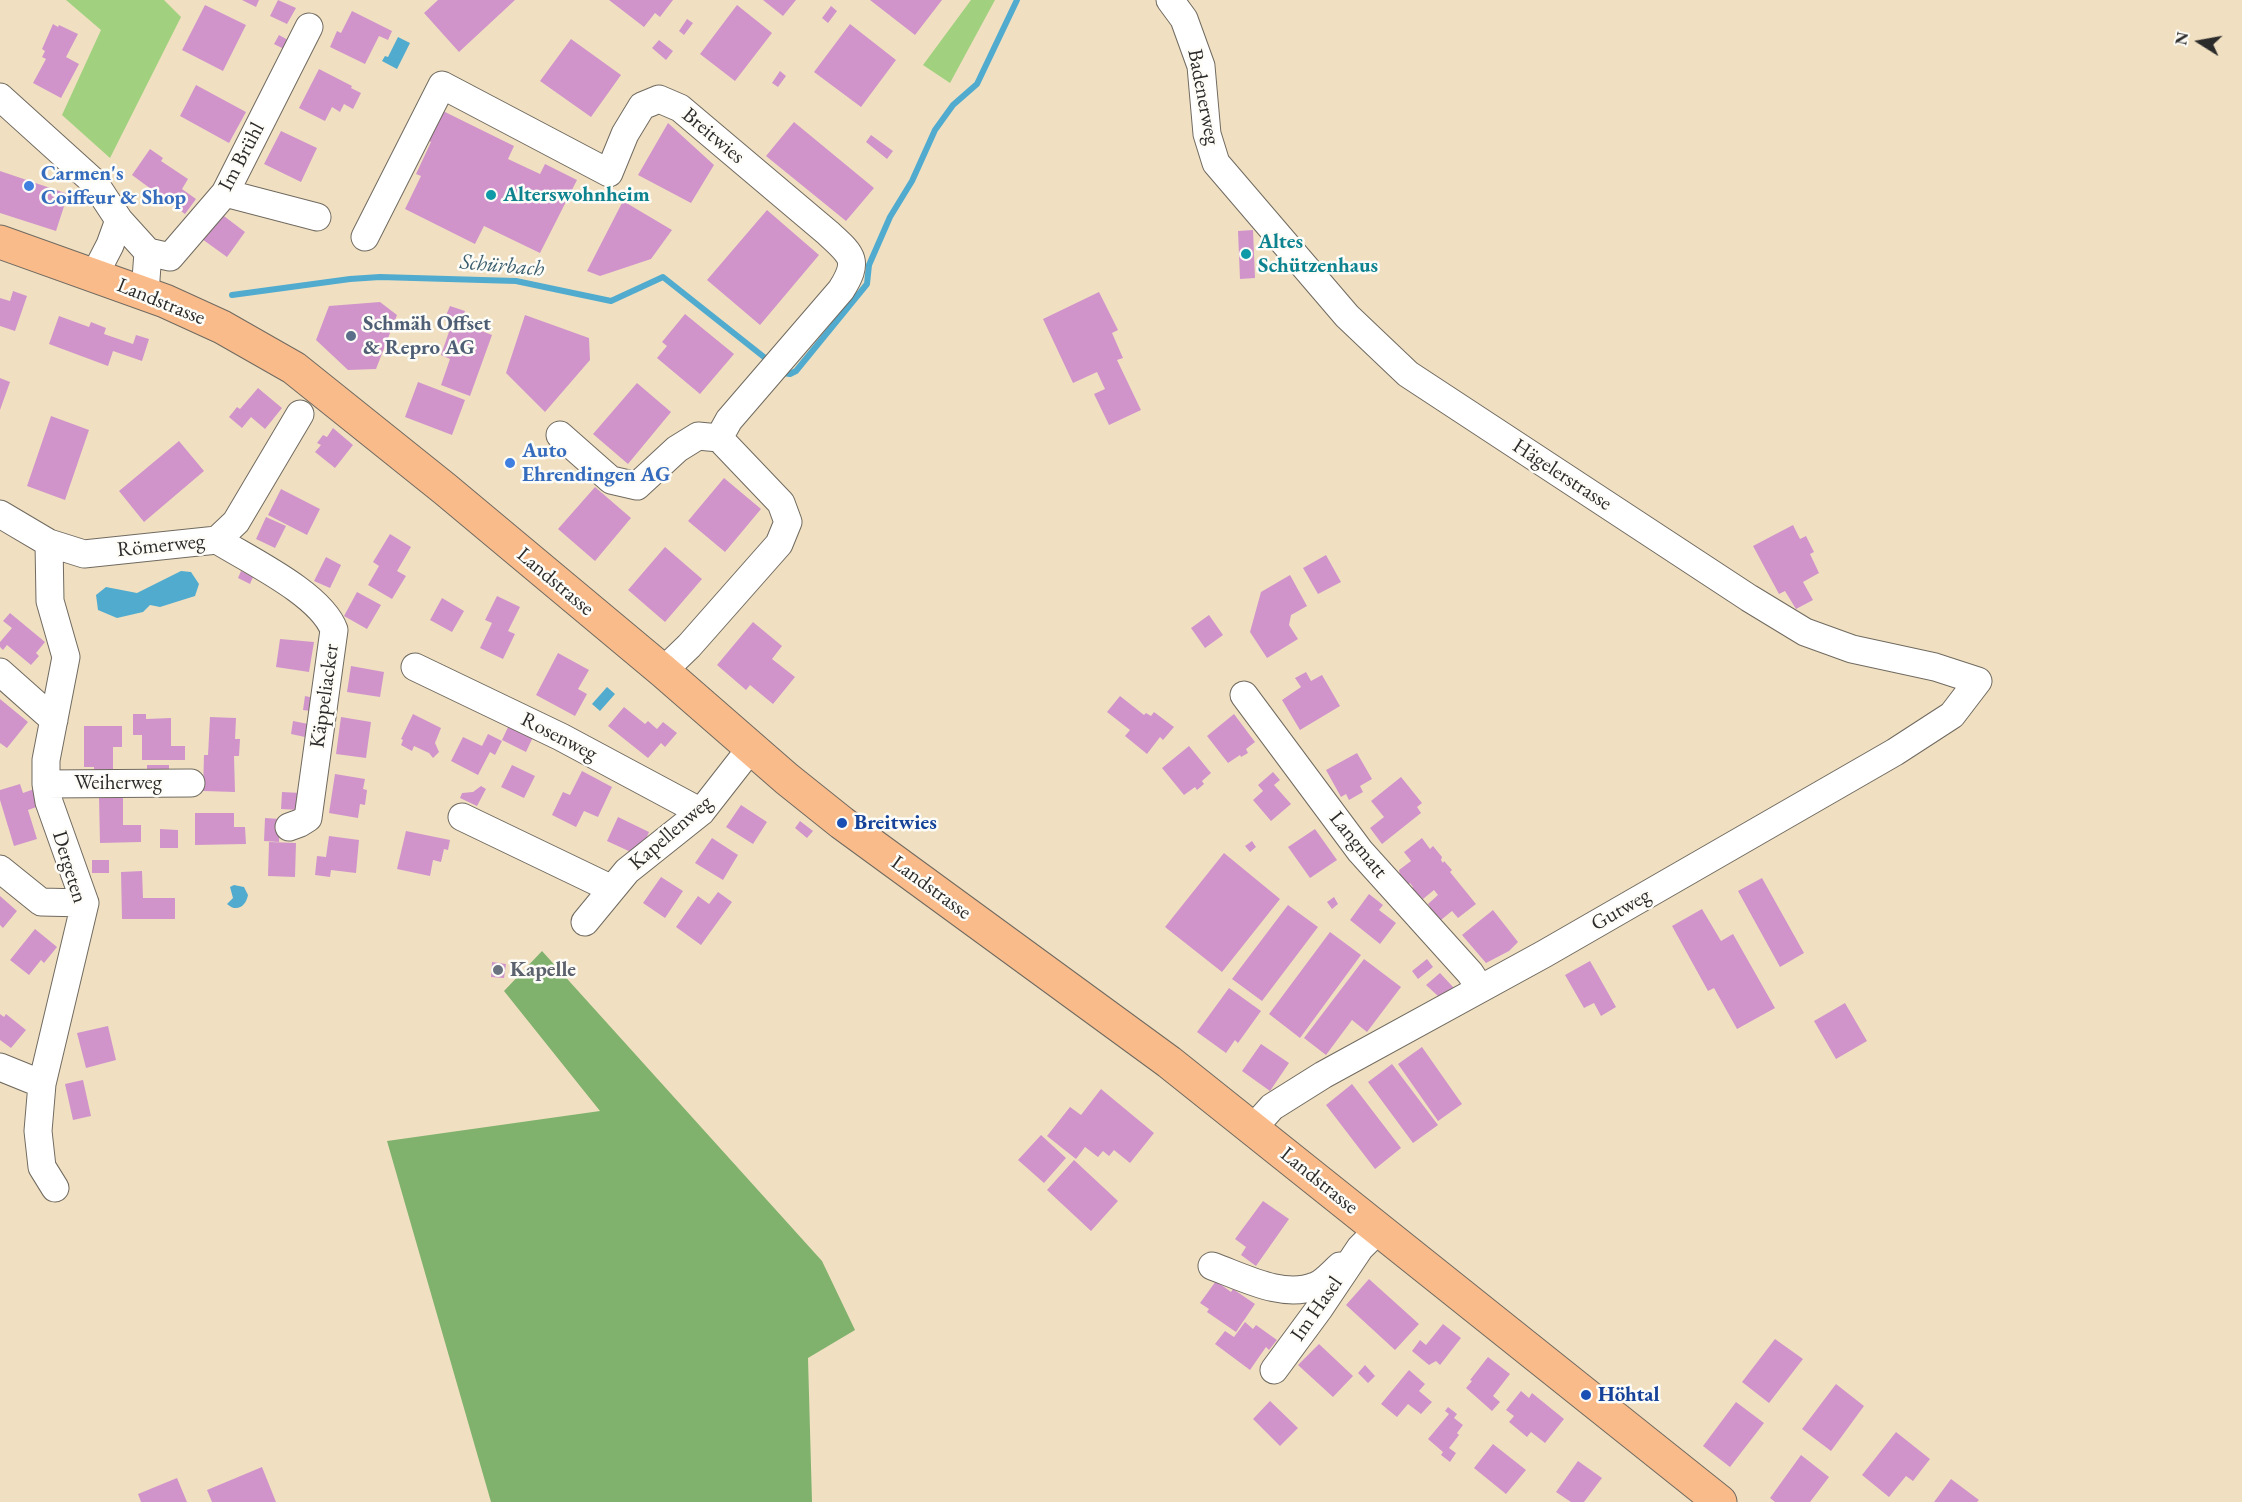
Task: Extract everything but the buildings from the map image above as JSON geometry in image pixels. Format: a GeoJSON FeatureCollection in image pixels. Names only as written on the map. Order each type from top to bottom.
{"type":"FeatureCollection","features":[{"type":"Feature","properties":{"kind":"main road","name":"Landstrasse"},"geometry":{"type":"LineString","coordinates":[[0,242],[145,293],[222,327],[294,368],[445,489],[842,823],[1081,995],[1254,1127],[1369,1239],[1720,1502]]}},
{"type":"Feature","properties":{"kind":"street","name":"Badenerweg"},"geometry":{"type":"LineString","coordinates":[[1170,0],[1184,18],[1202,66],[1207,134],[1216,164]]}},
{"type":"Feature","properties":{"kind":"street","name":"Im Brühl"},"geometry":{"type":"LineString","coordinates":[[148,252],[170,257],[225,193],[309,27]]}},
{"type":"Feature","properties":{"kind":"street","name":"Breitwies"},"geometry":{"type":"LineString","coordinates":[[365,237],[442,85],[609,173],[625,134],[642,106],[659,99],[680,108],[828,232],[845,249],[852,261],[851,274],[841,290],[729,420],[719,438]]}},
{"type":"Feature","properties":{"kind":"street"},"geometry":{"type":"LineString","coordinates":[[0,97],[94,182],[119,220],[148,252],[145,293]]}},
{"type":"Feature","properties":{"kind":"street","name":"Hägelerstrasse"},"geometry":{"type":"LineString","coordinates":[[1216,164],[1347,316],[1408,374],[1749,598],[1805,632],[1852,649],[1935,667],[1978,681]]}},
{"type":"Feature","properties":{"kind":"street"},"geometry":{"type":"LineString","coordinates":[[225,193],[317,217]]}},
{"type":"Feature","properties":{"kind":"street"},"geometry":{"type":"LineString","coordinates":[[94,276],[110,245],[119,220]]}},
{"type":"Feature","properties":{"kind":"street","name":"Römerweg"},"geometry":{"type":"LineString","coordinates":[[0,513],[49,543],[84,554],[216,540],[236,522],[300,414]]}},
{"type":"Feature","properties":{"kind":"street"},"geometry":{"type":"LineString","coordinates":[[560,435],[612,480],[637,486],[677,449],[698,436],[719,438],[781,502],[788,522],[779,544],[689,646],[663,671]]}},
{"type":"Feature","properties":{"kind":"street","name":"Käppeliacker"},"geometry":{"type":"LineString","coordinates":[[216,540],[305,595],[330,620],[334,630],[308,818],[289,827]]}},
{"type":"Feature","properties":{"kind":"street","name":"Dergeten"},"geometry":{"type":"LineString","coordinates":[[49,543],[50,601],[66,657],[46,760],[46,784],[49,802],[85,903],[42,1084],[38,1131],[42,1167],[56,1188]]}},
{"type":"Feature","properties":{"kind":"street","name":"Rosenweg"},"geometry":{"type":"LineString","coordinates":[[416,667],[561,737],[701,812]]}},
{"type":"Feature","properties":{"kind":"street"},"geometry":{"type":"LineString","coordinates":[[0,672],[54,720]]}},
{"type":"Feature","properties":{"kind":"street","name":"Gutweg"},"geometry":{"type":"LineString","coordinates":[[1254,1127],[1272,1107],[1323,1074],[1544,954],[1895,752],[1952,715],[1978,681]]}},
{"type":"Feature","properties":{"kind":"street","name":"Langmatt"},"geometry":{"type":"LineString","coordinates":[[1244,694],[1360,851],[1470,973],[1480,988]]}},
{"type":"Feature","properties":{"kind":"street","name":"Kapellenweg"},"geometry":{"type":"LineString","coordinates":[[585,922],[627,871],[701,812],[751,748]]}},
{"type":"Feature","properties":{"kind":"street","name":"Weiherweg"},"geometry":{"type":"LineString","coordinates":[[46,784],[190,783]]}},
{"type":"Feature","properties":{"kind":"street","name":"Kapellenweg"},"geometry":{"type":"LineString","coordinates":[[462,817],[612,890]]}},
{"type":"Feature","properties":{"kind":"street"},"geometry":{"type":"LineString","coordinates":[[0,869],[42,902],[85,903]]}},
{"type":"Feature","properties":{"kind":"street"},"geometry":{"type":"LineString","coordinates":[[0,1067],[42,1084]]}},
{"type":"Feature","properties":{"kind":"street","name":"Im Hasel"},"geometry":{"type":"LineString","coordinates":[[1212,1266],[1274,1287],[1299,1291],[1317,1286],[1369,1239]]}},
{"type":"Feature","properties":{"kind":"street","name":"Im Hasel"},"geometry":{"type":"LineString","coordinates":[[1274,1370],[1369,1239]]}},
{"type":"Feature","properties":{"kind":"green space"},"geometry":{"type":"Polygon","coordinates":[[[66,0],[164,0],[181,17],[110,158],[62,115],[101,30],[66,0]]]}},
{"type":"Feature","properties":{"kind":"green space"},"geometry":{"type":"Polygon","coordinates":[[[971,0],[995,0],[950,83],[923,65],[971,0]]]}},
{"type":"Feature","properties":{"kind":"green space"},"geometry":{"type":"Polygon","coordinates":[[[542,951],[822,1261],[855,1330],[808,1358],[812,1502],[491,1502],[387,1141],[600,1111],[504,991],[542,951]]]}},
{"type":"Feature","properties":{"kind":"water"},"geometry":{"type":"Polygon","coordinates":[[[398,37],[410,43],[397,69],[382,61],[385,56],[388,57],[398,37]]]}},
{"type":"Feature","properties":{"kind":"water"},"geometry":{"type":"Polygon","coordinates":[[[181,571],[191,572],[199,584],[195,596],[160,607],[150,605],[143,612],[117,618],[98,610],[96,595],[106,587],[137,593],[181,571]]]}},
{"type":"Feature","properties":{"kind":"water"},"geometry":{"type":"Polygon","coordinates":[[[607,687],[615,694],[600,711],[592,704],[607,687]]]}},
{"type":"Feature","properties":{"kind":"water"},"geometry":{"type":"Polygon","coordinates":[[[234,885],[244,887],[248,895],[243,905],[238,908],[227,904],[233,898],[230,887],[234,885]]]}},
{"type":"Feature","properties":{"kind":"waterway","name":"Schürbach"},"geometry":{"type":"LineString","coordinates":[[783,373],[790,374],[796,371],[867,284],[869,265],[890,217],[912,181],[935,130],[953,105],[977,84],[1017,0]]}},
{"type":"Feature","properties":{"kind":"waterway","name":"Schürbach"},"geometry":{"type":"LineString","coordinates":[[232,295],[380,277],[516,281],[611,301],[663,277],[769,361]]}},
{"type":"Feature","properties":{"kind":"place","name":"Carmen's Coiffeur & Shop"},"geometry":{"type":"Point","coordinates":[29,186]}},
{"type":"Feature","properties":{"kind":"place","name":"Alterswohnheim"},"geometry":{"type":"Point","coordinates":[491,195]}},
{"type":"Feature","properties":{"kind":"place","name":"Altes Schützenhaus"},"geometry":{"type":"Point","coordinates":[1246,254]}},
{"type":"Feature","properties":{"kind":"place","name":"Schmäh Offset & Repro AG"},"geometry":{"type":"Point","coordinates":[351,336]}},
{"type":"Feature","properties":{"kind":"place","name":"Auto Ehrendingen AG"},"geometry":{"type":"Point","coordinates":[510,463]}},
{"type":"Feature","properties":{"kind":"place","name":"Breitwies"},"geometry":{"type":"Point","coordinates":[842,823]}},
{"type":"Feature","properties":{"kind":"place","name":"Kapelle"},"geometry":{"type":"Point","coordinates":[498,970]}},
{"type":"Feature","properties":{"kind":"place","name":"Höhtal"},"geometry":{"type":"Point","coordinates":[1586,1395]}}]}
